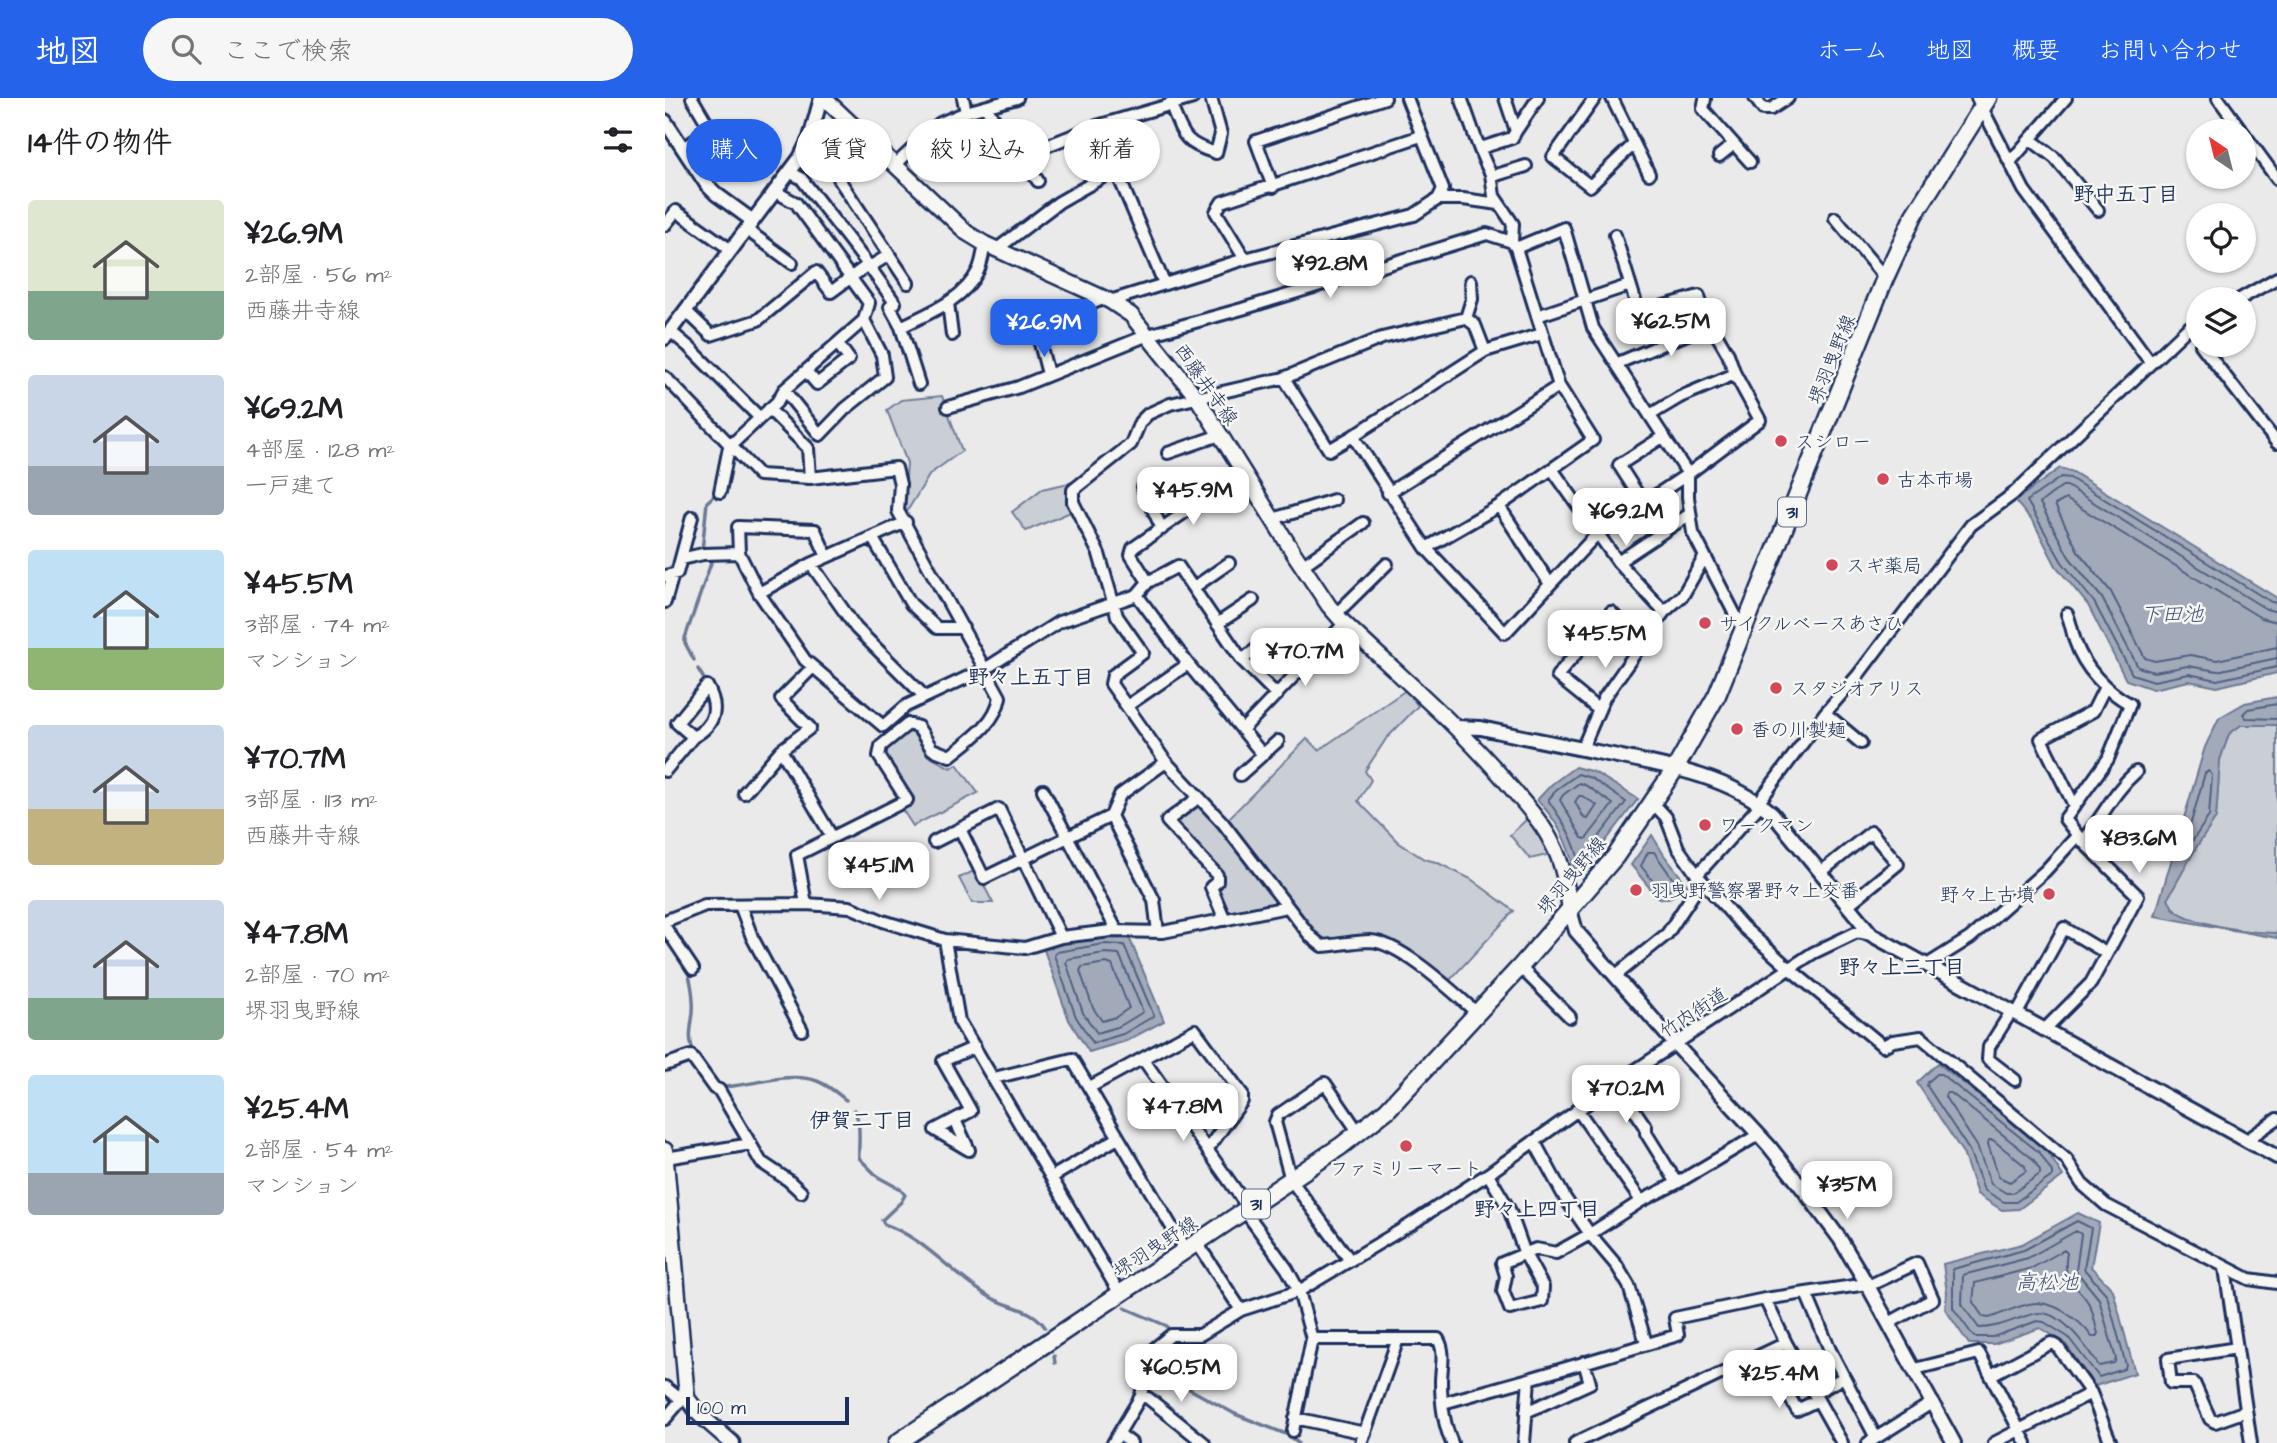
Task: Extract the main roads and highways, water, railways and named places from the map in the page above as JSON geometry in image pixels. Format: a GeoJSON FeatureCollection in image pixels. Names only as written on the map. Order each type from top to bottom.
{"type":"FeatureCollection","features":[{"type":"Feature","properties":{"kind":"main road","name":"西藤井寺線"},"geometry":{"type":"LineString","coordinates":[[822,98],[967,233],[1107,299],[1131,315],[1198,399],[1302,566],[1340,619],[1456,727],[1499,772],[1548,834],[1560,862],[1570,910]]}},
{"type":"Feature","properties":{"kind":"main road","name":"堺羽曳野線"},"geometry":{"type":"LineString","coordinates":[[897,1443],[1359,1133],[1387,1110],[1520,967],[1615,857],[1675,769],[1717,695],[1885,278],[1914,215],[1982,101]]}},
{"type":"Feature","properties":{"kind":"main road"},"geometry":{"type":"LineString","coordinates":[[665,1150],[685,1398],[732,1443]]}},
{"type":"Feature","properties":{"kind":"water","name":"下田池"},"geometry":{"type":"Polygon","coordinates":[[[2060,468],[2073,472],[2277,598],[2277,673],[2217,687],[2189,681],[2153,689],[2126,680],[2088,605],[2056,566],[2034,523],[2015,501],[2060,468]]]}},
{"type":"Feature","properties":{"kind":"water"},"geometry":{"type":"Polygon","coordinates":[[[2277,697],[2277,725],[2241,725],[2229,734],[2220,760],[2216,818],[2168,898],[2173,908],[2193,919],[2238,930],[2277,933],[2277,938],[2155,916],[2205,747],[2219,718],[2245,703],[2277,697]]]}},
{"type":"Feature","properties":{"kind":"water"},"geometry":{"type":"Polygon","coordinates":[[[1575,767],[1594,772],[1638,799],[1585,868],[1574,869],[1561,832],[1537,800],[1552,784],[1575,767]]]}},
{"type":"Feature","properties":{"kind":"water"},"geometry":{"type":"Polygon","coordinates":[[[1652,835],[1688,886],[1666,899],[1657,897],[1631,865],[1652,835]]]}},
{"type":"Feature","properties":{"kind":"water"},"geometry":{"type":"Polygon","coordinates":[[[1104,937],[1129,937],[1164,1021],[1126,1041],[1089,1052],[1069,1020],[1044,950],[1050,946],[1104,937]]]}},
{"type":"Feature","properties":{"kind":"water"},"geometry":{"type":"Polygon","coordinates":[[[1938,1063],[2045,1148],[2063,1176],[2019,1209],[2002,1210],[1977,1194],[1963,1153],[1917,1083],[1938,1063]]]}},
{"type":"Feature","properties":{"kind":"water","name":"高松池"},"geometry":{"type":"Polygon","coordinates":[[[2078,1213],[2099,1223],[2091,1267],[2113,1290],[2135,1373],[2095,1386],[2064,1342],[2040,1328],[1994,1344],[1969,1344],[1945,1309],[1947,1293],[1943,1264],[2022,1244],[2078,1213]]]}},
{"type":"Feature","properties":{"kind":"waterway"},"geometry":{"type":"LineString","coordinates":[[702,551],[707,502],[718,492]]}},
{"type":"Feature","properties":{"kind":"waterway"},"geometry":{"type":"LineString","coordinates":[[694,660],[685,638],[711,563],[708,558]]}},
{"type":"Feature","properties":{"kind":"waterway"},"geometry":{"type":"LineString","coordinates":[[698,669],[707,684]]}},
{"type":"Feature","properties":{"kind":"waterway"},"geometry":{"type":"LineString","coordinates":[[687,969],[693,994],[690,1037],[694,1054]]}},
{"type":"Feature","properties":{"kind":"waterway"},"geometry":{"type":"LineString","coordinates":[[722,1087],[782,1078],[806,1078],[825,1085],[846,1100]]}},
{"type":"Feature","properties":{"kind":"waterway"},"geometry":{"type":"LineString","coordinates":[[854,1110],[859,1127],[859,1158],[878,1177],[900,1189],[905,1195],[882,1220],[884,1224],[913,1238],[990,1297],[1027,1312],[1045,1327]]}},
{"type":"Feature","properties":{"kind":"waterway"},"geometry":{"type":"LineString","coordinates":[[1125,1308],[1167,1326],[1175,1346],[1184,1386],[1235,1414],[1286,1434],[1298,1443]]}},
{"type":"Feature","properties":{"kind":"waterway"},"geometry":{"type":"LineString","coordinates":[[1054,1356],[1055,1363]]}},
{"type":"Feature","properties":{"kind":"place","name":"スシロー"},"geometry":{"type":"Point","coordinates":[1781,441]}},
{"type":"Feature","properties":{"kind":"place","name":"古本市場"},"geometry":{"type":"Point","coordinates":[1883,479]}},
{"type":"Feature","properties":{"kind":"place","name":"スギ薬局"},"geometry":{"type":"Point","coordinates":[1832,565]}},
{"type":"Feature","properties":{"kind":"place","name":"サイクルベースあさひ"},"geometry":{"type":"Point","coordinates":[1705,623]}},
{"type":"Feature","properties":{"kind":"place","name":"スタジオアリス"},"geometry":{"type":"Point","coordinates":[1776,688]}},
{"type":"Feature","properties":{"kind":"place","name":"香の川製麺"},"geometry":{"type":"Point","coordinates":[1737,729]}},
{"type":"Feature","properties":{"kind":"place","name":"ワークマン"},"geometry":{"type":"Point","coordinates":[1705,825]}},
{"type":"Feature","properties":{"kind":"place","name":"羽曳野警察署野々上交番"},"geometry":{"type":"Point","coordinates":[1636,890]}},
{"type":"Feature","properties":{"kind":"place","name":"野々上古墳"},"geometry":{"type":"Point","coordinates":[2049,894]}},
{"type":"Feature","properties":{"kind":"place","name":"ファミリーマート"},"geometry":{"type":"Point","coordinates":[1406,1146]}},
{"type":"Feature","properties":{"kind":"district","name":"野中五丁目"},"geometry":{"type":"Point","coordinates":[2126,194]}},
{"type":"Feature","properties":{"kind":"district","name":"野々上五丁目"},"geometry":{"type":"Point","coordinates":[1031,677]}},
{"type":"Feature","properties":{"kind":"district","name":"野々上三丁目"},"geometry":{"type":"Point","coordinates":[1902,967]}},
{"type":"Feature","properties":{"kind":"district","name":"伊賀二丁目"},"geometry":{"type":"Point","coordinates":[862,1120]}},
{"type":"Feature","properties":{"kind":"district","name":"野々上四丁目"},"geometry":{"type":"Point","coordinates":[1537,1209]}}]}
